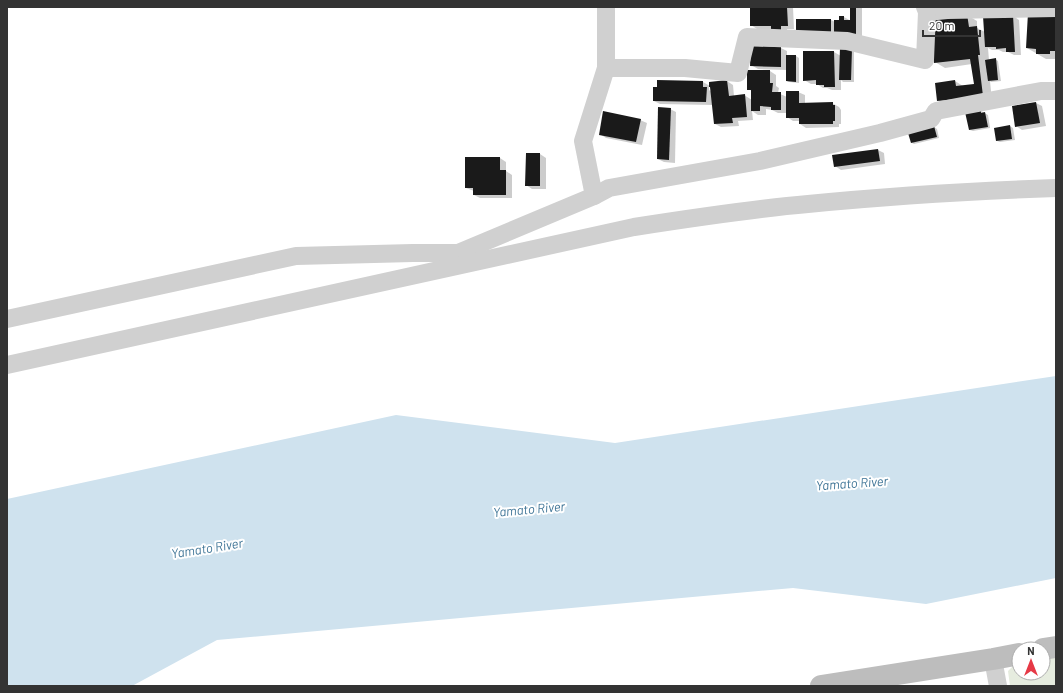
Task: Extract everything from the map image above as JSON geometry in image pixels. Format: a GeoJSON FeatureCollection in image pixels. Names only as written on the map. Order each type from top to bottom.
{"type":"FeatureCollection","features":[{"type":"Feature","properties":{"kind":"street"},"geometry":{"type":"LineString","coordinates":[[594,196],[582,141],[606,68],[606,7]]}},
{"type":"Feature","properties":{"kind":"street"},"geometry":{"type":"LineString","coordinates":[[606,68],[685,68],[738,74],[747,37],[846,41],[925,60],[926,10],[1056,8]]}},
{"type":"Feature","properties":{"kind":"street"},"geometry":{"type":"LineString","coordinates":[[7,319],[296,256],[413,253],[460,259],[609,188],[760,161],[880,133],[931,119],[936,110],[1041,91],[1056,91]]}},
{"type":"Feature","properties":{"kind":"street"},"geometry":{"type":"LineString","coordinates":[[7,365],[460,259],[634,227],[711,215],[808,204],[989,191],[1056,188]]}},
{"type":"Feature","properties":{"kind":"street"},"geometry":{"type":"LineString","coordinates":[[821,686],[1011,656]]}},
{"type":"Feature","properties":{"kind":"street"},"geometry":{"type":"LineString","coordinates":[[993,659],[998,686]]}},
{"type":"Feature","properties":{"kind":"shaded area"},"geometry":{"type":"Polygon","coordinates":[[[1056,657],[1056,686],[1010,686],[1008,671],[1011,668],[1011,681],[1051,681],[1051,658],[1056,657]]]}},
{"type":"Feature","properties":{"kind":"water","name":"Yamato River"},"geometry":{"type":"Polygon","coordinates":[[[1056,376],[1056,578],[926,604],[793,588],[217,640],[132,686],[7,686],[7,499],[396,415],[615,443],[1056,376]]]}},
{"type":"Feature","properties":{"kind":"building"},"geometry":{"type":"Polygon","coordinates":[[[750,7],[787,7],[788,26],[781,26],[781,30],[771,30],[771,26],[750,26],[750,7]]]}},
{"type":"Feature","properties":{"kind":"building"},"geometry":{"type":"Polygon","coordinates":[[[850,7],[856,7],[856,34],[834,34],[834,20],[839,20],[839,16],[844,16],[844,20],[850,20],[850,7]]]}},
{"type":"Feature","properties":{"kind":"building"},"geometry":{"type":"Polygon","coordinates":[[[1028,13],[1056,14],[1056,51],[1050,51],[1050,54],[1036,54],[1036,49],[1026,48],[1028,13]]]}},
{"type":"Feature","properties":{"kind":"building"},"geometry":{"type":"Polygon","coordinates":[[[967,14],[969,27],[977,26],[980,55],[978,55],[983,96],[937,101],[935,83],[955,80],[956,86],[974,84],[970,59],[934,63],[929,19],[967,14]]]}},
{"type":"Feature","properties":{"kind":"building"},"geometry":{"type":"Polygon","coordinates":[[[1013,15],[1015,52],[1006,52],[1006,48],[996,49],[996,47],[985,47],[983,16],[1013,15]]]}},
{"type":"Feature","properties":{"kind":"building"},"geometry":{"type":"Polygon","coordinates":[[[796,19],[831,19],[831,32],[796,32],[796,19]]]}},
{"type":"Feature","properties":{"kind":"building"},"geometry":{"type":"Polygon","coordinates":[[[751,46],[781,47],[781,67],[750,66],[751,46]]]}},
{"type":"Feature","properties":{"kind":"building"},"geometry":{"type":"Polygon","coordinates":[[[840,47],[852,48],[851,80],[839,80],[840,47]]]}},
{"type":"Feature","properties":{"kind":"building"},"geometry":{"type":"Polygon","coordinates":[[[803,51],[834,51],[835,87],[816,85],[816,80],[803,81],[803,51]]]}},
{"type":"Feature","properties":{"kind":"building"},"geometry":{"type":"Polygon","coordinates":[[[786,55],[796,55],[796,82],[786,81],[786,55]]]}},
{"type":"Feature","properties":{"kind":"building"},"geometry":{"type":"Polygon","coordinates":[[[996,58],[998,80],[988,81],[985,60],[996,58]]]}},
{"type":"Feature","properties":{"kind":"building"},"geometry":{"type":"Polygon","coordinates":[[[747,70],[770,70],[770,83],[773,83],[772,92],[781,92],[781,110],[771,110],[771,107],[760,106],[760,111],[751,111],[751,90],[747,90],[747,70]]]}},
{"type":"Feature","properties":{"kind":"building"},"geometry":{"type":"Polygon","coordinates":[[[657,80],[703,81],[703,87],[707,87],[706,102],[653,101],[653,87],[657,87],[657,80]]]}},
{"type":"Feature","properties":{"kind":"building"},"geometry":{"type":"Polygon","coordinates":[[[727,80],[729,96],[745,94],[747,117],[732,118],[733,123],[714,124],[709,82],[727,80]]]}},
{"type":"Feature","properties":{"kind":"building"},"geometry":{"type":"Polygon","coordinates":[[[786,91],[799,91],[799,103],[833,102],[833,105],[835,105],[835,121],[833,121],[833,124],[799,124],[799,118],[786,118],[786,91]]]}},
{"type":"Feature","properties":{"kind":"building"},"geometry":{"type":"Polygon","coordinates":[[[1036,102],[1040,123],[1015,127],[1012,106],[1036,102]]]}},
{"type":"Feature","properties":{"kind":"building"},"geometry":{"type":"Polygon","coordinates":[[[658,107],[671,108],[669,160],[657,159],[658,107]]]}},
{"type":"Feature","properties":{"kind":"building"},"geometry":{"type":"Polygon","coordinates":[[[981,110],[981,113],[985,112],[988,127],[969,130],[965,112],[981,110]]]}},
{"type":"Feature","properties":{"kind":"building"},"geometry":{"type":"Polygon","coordinates":[[[603,111],[641,119],[636,142],[599,135],[603,111]]]}},
{"type":"Feature","properties":{"kind":"building"},"geometry":{"type":"Polygon","coordinates":[[[1010,125],[1012,139],[996,141],[994,128],[1010,125]]]}},
{"type":"Feature","properties":{"kind":"building"},"geometry":{"type":"Polygon","coordinates":[[[934,126],[937,137],[911,143],[908,133],[934,126]]]}},
{"type":"Feature","properties":{"kind":"building"},"geometry":{"type":"Polygon","coordinates":[[[878,149],[880,161],[834,167],[832,155],[878,149]]]}},
{"type":"Feature","properties":{"kind":"building"},"geometry":{"type":"Polygon","coordinates":[[[526,153],[540,153],[540,186],[525,186],[526,153]]]}},
{"type":"Feature","properties":{"kind":"building"},"geometry":{"type":"Polygon","coordinates":[[[465,157],[500,157],[500,170],[506,170],[506,195],[473,195],[473,188],[465,188],[465,157]]]}}]}
